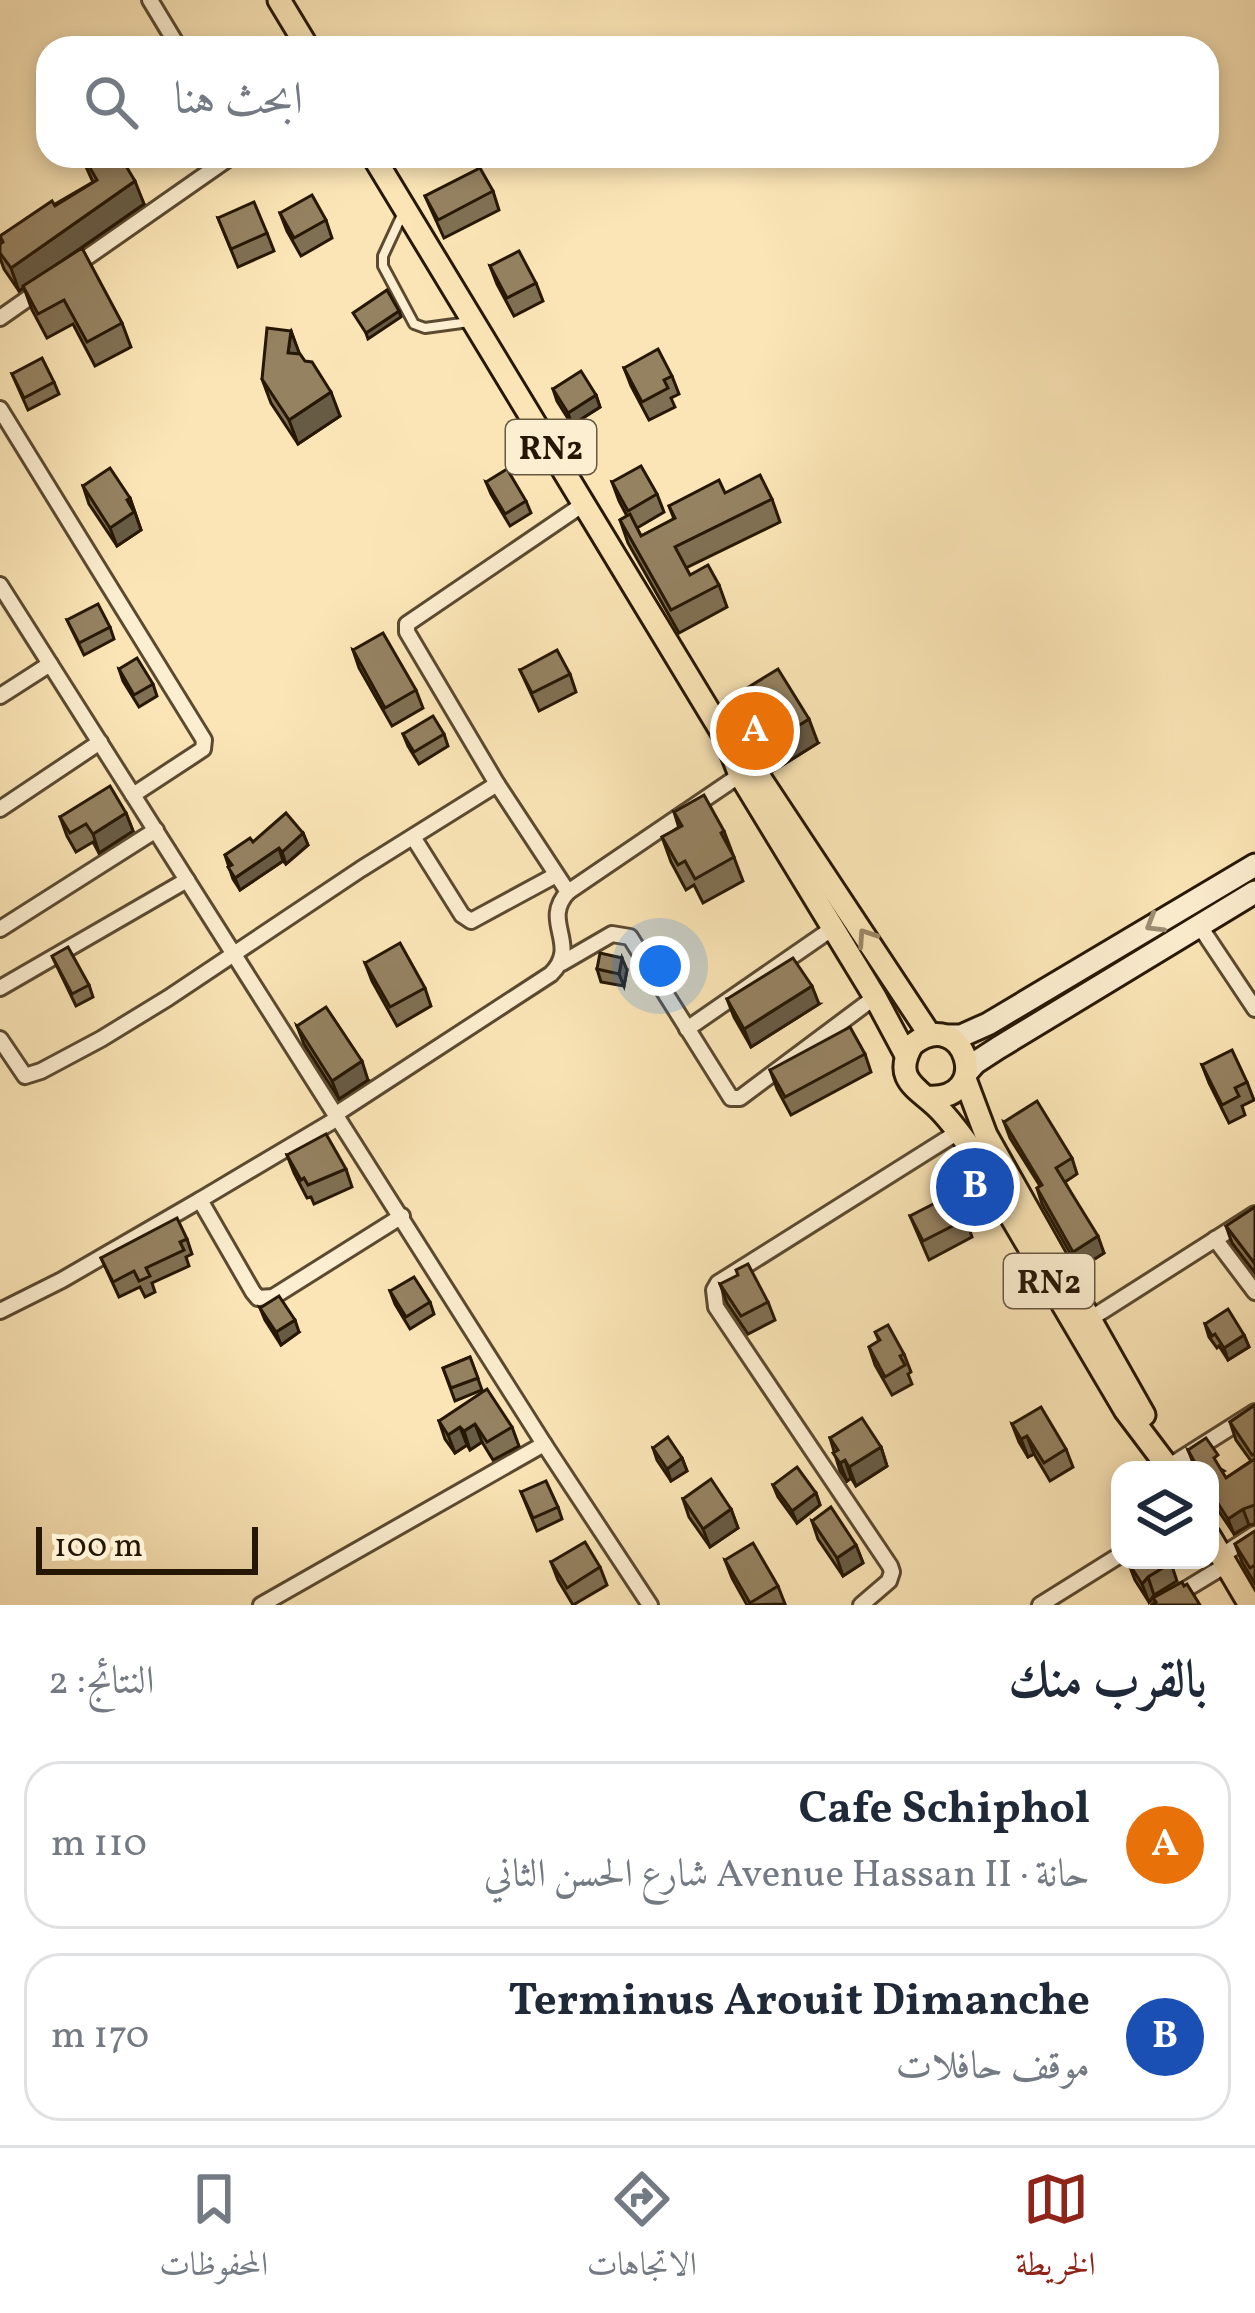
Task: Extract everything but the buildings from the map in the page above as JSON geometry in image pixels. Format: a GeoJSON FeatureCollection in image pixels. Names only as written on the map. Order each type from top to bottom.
{"type":"FeatureCollection","features":[{"type":"Feature","properties":{"kind":"main road"},"geometry":{"type":"LineString","coordinates":[[279,0],[301,36]]}},
{"type":"Feature","properties":{"kind":"main road","name":"RN2"},"geometry":{"type":"LineString","coordinates":[[380,168],[726,740],[938,1036],[961,1047],[986,1135],[1138,1403],[1165,1461]]}},
{"type":"Feature","properties":{"kind":"main road","name":"RN2"},"geometry":{"type":"LineString","coordinates":[[746,770],[906,1055],[910,1085],[928,1097],[980,1163],[1125,1410],[1163,1461]]}},
{"type":"Feature","properties":{"kind":"main road"},"geometry":{"type":"LineString","coordinates":[[906,1055],[912,1046],[938,1036]]}},
{"type":"Feature","properties":{"kind":"main road"},"geometry":{"type":"LineString","coordinates":[[928,1097],[950,1095],[966,1076]]}},
{"type":"Feature","properties":{"kind":"main road"},"geometry":{"type":"LineString","coordinates":[[1219,1552],[1250,1598]]}},
{"type":"Feature","properties":{"kind":"street"},"geometry":{"type":"LineString","coordinates":[[150,0],[172,36]]}},
{"type":"Feature","properties":{"kind":"street"},"geometry":{"type":"LineString","coordinates":[[0,318],[215,168]]}},
{"type":"Feature","properties":{"kind":"street"},"geometry":{"type":"LineString","coordinates":[[0,410],[204,740],[203,749],[133,795]]}},
{"type":"Feature","properties":{"kind":"street"},"geometry":{"type":"LineString","coordinates":[[568,892],[496,784],[407,632],[407,624],[585,503]]}},
{"type":"Feature","properties":{"kind":"street"},"geometry":{"type":"LineString","coordinates":[[0,584],[650,1605]]}},
{"type":"Feature","properties":{"kind":"street"},"geometry":{"type":"LineString","coordinates":[[0,696],[50,664]]}},
{"type":"Feature","properties":{"kind":"street"},"geometry":{"type":"LineString","coordinates":[[0,809],[100,742]]}},
{"type":"Feature","properties":{"kind":"street"},"geometry":{"type":"LineString","coordinates":[[562,962],[556,913],[562,897],[746,770]]}},
{"type":"Feature","properties":{"kind":"street"},"geometry":{"type":"LineString","coordinates":[[0,1039],[25,1076],[33,1074],[101,1039],[496,784]]}},
{"type":"Feature","properties":{"kind":"street"},"geometry":{"type":"LineString","coordinates":[[0,929],[156,830]]}},
{"type":"Feature","properties":{"kind":"street"},"geometry":{"type":"LineString","coordinates":[[413,836],[462,915],[471,921],[556,875]]}},
{"type":"Feature","properties":{"kind":"street"},"geometry":{"type":"LineString","coordinates":[[938,1036],[961,1036],[988,1024],[1255,865]]}},
{"type":"Feature","properties":{"kind":"street"},"geometry":{"type":"LineString","coordinates":[[0,988],[187,880]]}},
{"type":"Feature","properties":{"kind":"street"},"geometry":{"type":"LineString","coordinates":[[966,1076],[998,1048],[1255,892]]}},
{"type":"Feature","properties":{"kind":"street"},"geometry":{"type":"LineString","coordinates":[[1199,926],[1255,1009]]}},
{"type":"Feature","properties":{"kind":"street"},"geometry":{"type":"LineString","coordinates":[[688,1029],[833,928]]}},
{"type":"Feature","properties":{"kind":"street"},"geometry":{"type":"LineString","coordinates":[[0,1311],[200,1200],[337,1116],[551,974],[562,962],[612,934],[630,937],[728,1096],[736,1098],[875,997]]}},
{"type":"Feature","properties":{"kind":"street"},"geometry":{"type":"LineString","coordinates":[[861,1605],[889,1581],[890,1566],[716,1306],[714,1290],[718,1283],[958,1132]]}},
{"type":"Feature","properties":{"kind":"street"},"geometry":{"type":"LineString","coordinates":[[200,1200],[253,1292],[262,1299],[273,1297],[402,1216]]}},
{"type":"Feature","properties":{"kind":"street"},"geometry":{"type":"LineString","coordinates":[[1090,1319],[1255,1214]]}},
{"type":"Feature","properties":{"kind":"street"},"geometry":{"type":"LineString","coordinates":[[1215,1239],[1255,1292]]}},
{"type":"Feature","properties":{"kind":"street"},"geometry":{"type":"LineString","coordinates":[[1181,1461],[1255,1412]]}},
{"type":"Feature","properties":{"kind":"street"},"geometry":{"type":"LineString","coordinates":[[261,1605],[544,1444]]}},
{"type":"Feature","properties":{"kind":"street"},"geometry":{"type":"LineString","coordinates":[[1219,1552],[1255,1534]]}},
{"type":"Feature","properties":{"kind":"street"},"geometry":{"type":"LineString","coordinates":[[1040,1605],[1111,1561]]}},
{"type":"Feature","properties":{"kind":"street"},"geometry":{"type":"LineString","coordinates":[[1160,1605],[1200,1569]]}},
{"type":"Feature","properties":{"kind":"lane"},"geometry":{"type":"LineString","coordinates":[[405,209],[383,256],[383,266],[414,324],[425,328],[476,322]]}},
{"type":"Feature","properties":{"kind":"place","name":"Cafe Schiphol"},"geometry":{"type":"Point","coordinates":[755,731]}},
{"type":"Feature","properties":{"kind":"place","name":"Terminus Arouit Dimanche"},"geometry":{"type":"Point","coordinates":[975,1187]}}]}
